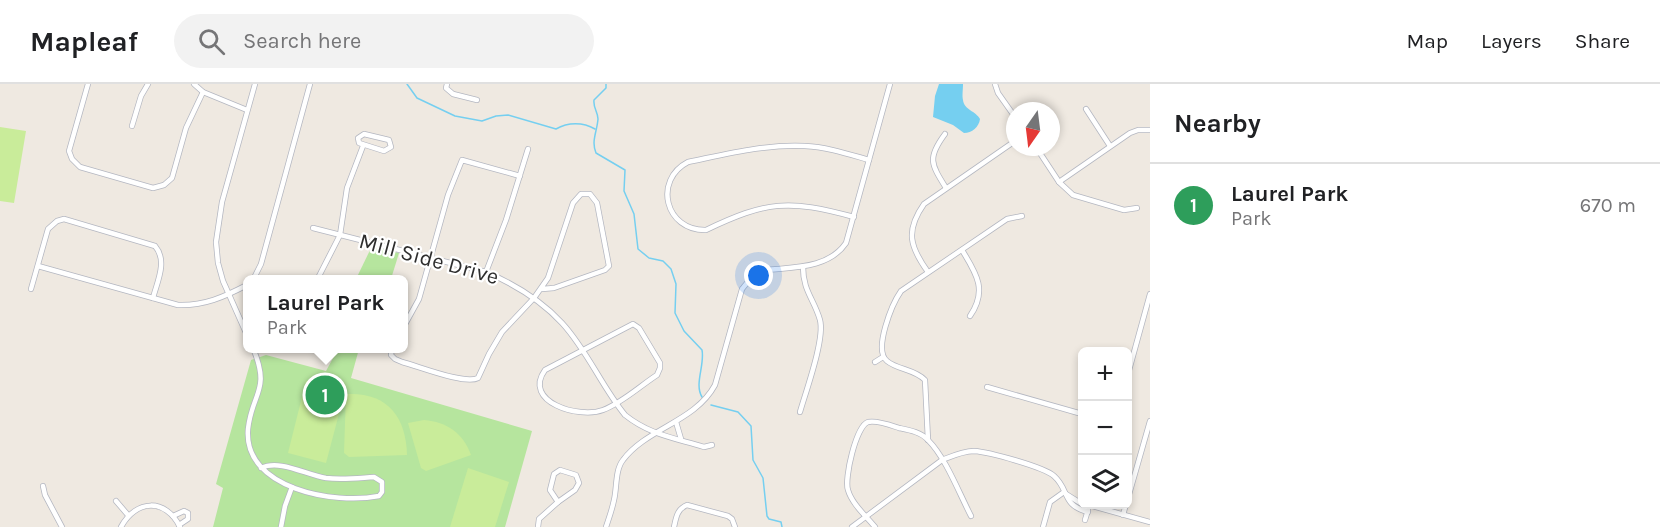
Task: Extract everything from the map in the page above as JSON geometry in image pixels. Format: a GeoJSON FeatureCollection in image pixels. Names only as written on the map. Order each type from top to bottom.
{"type":"FeatureCollection","features":[{"type":"Feature","properties":{"kind":"street"},"geometry":{"type":"LineString","coordinates":[[88,84],[69,151],[72,159],[84,168],[153,188],[164,185],[172,178],[186,128],[203,92]]}},
{"type":"Feature","properties":{"kind":"street"},"geometry":{"type":"LineString","coordinates":[[132,126],[141,96],[148,84]]}},
{"type":"Feature","properties":{"kind":"street"},"geometry":{"type":"LineString","coordinates":[[194,84],[203,92],[247,110]]}},
{"type":"Feature","properties":{"kind":"street"},"geometry":{"type":"LineString","coordinates":[[243,326],[228,294],[218,263],[216,242],[218,222],[255,84]]}},
{"type":"Feature","properties":{"kind":"street"},"geometry":{"type":"LineString","coordinates":[[255,275],[261,264],[310,84]]}},
{"type":"Feature","properties":{"kind":"street"},"geometry":{"type":"LineString","coordinates":[[447,84],[446,88],[453,94],[477,100]]}},
{"type":"Feature","properties":{"kind":"street"},"geometry":{"type":"LineString","coordinates":[[606,527],[622,461],[632,451],[701,405],[715,385],[742,289],[750,279],[762,270],[803,267],[826,260],[840,251],[846,243],[889,84]]}},
{"type":"Feature","properties":{"kind":"street"},"geometry":{"type":"LineString","coordinates":[[994,84],[1006,104]]}},
{"type":"Feature","properties":{"kind":"street"},"geometry":{"type":"LineString","coordinates":[[1086,109],[1110,146]]}},
{"type":"Feature","properties":{"kind":"street"},"geometry":{"type":"LineString","coordinates":[[1059,182],[1110,146],[1138,130],[1150,130]]}},
{"type":"Feature","properties":{"kind":"street"},"geometry":{"type":"LineString","coordinates":[[364,134],[389,141],[391,144],[387,151],[363,146],[359,143],[358,138],[364,134]]}},
{"type":"Feature","properties":{"kind":"street"},"geometry":{"type":"LineString","coordinates":[[945,134],[932,159],[933,166],[946,188]]}},
{"type":"Feature","properties":{"kind":"street"},"geometry":{"type":"LineString","coordinates":[[319,275],[340,235],[347,188],[363,146]]}},
{"type":"Feature","properties":{"kind":"street"},"geometry":{"type":"LineString","coordinates":[[854,217],[803,205],[783,205],[751,210],[706,230],[699,230],[683,225],[675,217],[670,209],[667,189],[672,175],[688,162],[760,148],[807,146],[834,150],[869,160]]}},
{"type":"Feature","properties":{"kind":"street"},"geometry":{"type":"LineString","coordinates":[[927,272],[912,246],[916,215],[924,204],[1006,147]]}},
{"type":"Feature","properties":{"kind":"street"},"geometry":{"type":"LineString","coordinates":[[486,272],[506,220],[528,149]]}},
{"type":"Feature","properties":{"kind":"street"},"geometry":{"type":"LineString","coordinates":[[1042,156],[1066,190],[1081,198],[1124,210],[1137,208]]}},
{"type":"Feature","properties":{"kind":"street"},"geometry":{"type":"LineString","coordinates":[[408,319],[419,299],[448,195],[462,160],[520,176]]}},
{"type":"Feature","properties":{"kind":"street"},"geometry":{"type":"LineString","coordinates":[[391,353],[394,359],[463,379],[478,378],[502,332],[542,289],[548,278],[573,203],[581,194],[590,194],[597,203],[609,266],[605,270],[554,288],[542,289]]}},
{"type":"Feature","properties":{"kind":"street"},"geometry":{"type":"LineString","coordinates":[[928,440],[925,380],[921,376],[888,362],[883,357],[880,348],[893,302],[901,291],[927,272],[1007,219],[1022,216]]}},
{"type":"Feature","properties":{"kind":"street"},"geometry":{"type":"LineString","coordinates":[[31,289],[48,229],[57,221],[64,219],[151,243],[159,250],[161,265],[153,298]]}},
{"type":"Feature","properties":{"kind":"street","name":"Mill Side Drive"},"geometry":{"type":"LineString","coordinates":[[314,228],[486,272],[511,282],[534,298],[563,324],[615,404],[625,415],[639,426],[656,434],[704,447],[712,445]]}},
{"type":"Feature","properties":{"kind":"street"},"geometry":{"type":"LineString","coordinates":[[962,250],[977,275],[980,286],[975,309],[970,316]]}},
{"type":"Feature","properties":{"kind":"street"},"geometry":{"type":"LineString","coordinates":[[38,266],[178,305],[195,306],[243,287]]}},
{"type":"Feature","properties":{"kind":"street"},"geometry":{"type":"LineString","coordinates":[[800,412],[821,335],[820,321],[803,282],[803,267]]}},
{"type":"Feature","properties":{"kind":"street"},"geometry":{"type":"LineString","coordinates":[[1132,359],[1150,294]]}},
{"type":"Feature","properties":{"kind":"street"},"geometry":{"type":"LineString","coordinates":[[633,324],[639,327],[660,363],[659,372],[615,404],[594,413],[576,412],[553,404],[541,393],[540,379],[545,370],[633,324]]}},
{"type":"Feature","properties":{"kind":"street"},"geometry":{"type":"LineString","coordinates":[[255,353],[261,370],[262,384],[248,430],[251,449],[261,468],[277,480],[321,496],[347,499],[379,496],[382,487],[380,479],[374,477],[352,479],[324,477],[273,464],[261,468]]}},
{"type":"Feature","properties":{"kind":"street"},"geometry":{"type":"LineString","coordinates":[[875,362],[883,357]]}},
{"type":"Feature","properties":{"kind":"street"},"geometry":{"type":"LineString","coordinates":[[921,376],[927,369]]}},
{"type":"Feature","properties":{"kind":"street"},"geometry":{"type":"LineString","coordinates":[[987,387],[1078,413]]}},
{"type":"Feature","properties":{"kind":"street"},"geometry":{"type":"LineString","coordinates":[[676,422],[681,440]]}},
{"type":"Feature","properties":{"kind":"street"},"geometry":{"type":"LineString","coordinates":[[875,527],[848,490],[847,478],[857,436],[862,425],[868,422],[918,433],[928,440],[942,460],[971,516]]}},
{"type":"Feature","properties":{"kind":"street"},"geometry":{"type":"LineString","coordinates":[[1132,484],[1150,422]]}},
{"type":"Feature","properties":{"kind":"street"},"geometry":{"type":"LineString","coordinates":[[918,433],[927,425]]}},
{"type":"Feature","properties":{"kind":"street"},"geometry":{"type":"LineString","coordinates":[[852,527],[942,460],[955,454],[973,451],[1045,470],[1058,480],[1072,505],[1088,512]]}},
{"type":"Feature","properties":{"kind":"street"},"geometry":{"type":"LineString","coordinates":[[538,527],[539,519],[578,487],[576,475],[560,470],[554,474],[550,490],[558,502]]}},
{"type":"Feature","properties":{"kind":"street"},"geometry":{"type":"LineString","coordinates":[[43,486],[45,495],[62,527]]}},
{"type":"Feature","properties":{"kind":"street"},"geometry":{"type":"LineString","coordinates":[[281,527],[292,487]]}},
{"type":"Feature","properties":{"kind":"street"},"geometry":{"type":"LineString","coordinates":[[1065,493],[1078,500]]}},
{"type":"Feature","properties":{"kind":"street"},"geometry":{"type":"LineString","coordinates":[[1043,527],[1050,502],[1065,493]]}},
{"type":"Feature","properties":{"kind":"street"},"geometry":{"type":"LineString","coordinates":[[116,501],[128,515]]}},
{"type":"Feature","properties":{"kind":"street"},"geometry":{"type":"LineString","coordinates":[[674,527],[678,512],[687,505],[728,516],[735,527]]}},
{"type":"Feature","properties":{"kind":"street"},"geometry":{"type":"LineString","coordinates":[[121,527],[128,515],[135,509],[147,506],[162,508],[173,516],[180,526],[188,519],[188,513],[184,511],[173,516]]}},
{"type":"Feature","properties":{"kind":"street"},"geometry":{"type":"LineString","coordinates":[[1085,520],[1088,509]]}},
{"type":"Feature","properties":{"kind":"street"},"geometry":{"type":"LineString","coordinates":[[1101,509],[1150,522]]}},
{"type":"Feature","properties":{"kind":"street"},"geometry":{"type":"LineString","coordinates":[[1123,515],[1125,509]]}},
{"type":"Feature","properties":{"kind":"green space"},"geometry":{"type":"Polygon","coordinates":[[[0,127],[26,131],[14,203],[0,201],[0,127]]]}},
{"type":"Feature","properties":{"kind":"green space"},"geometry":{"type":"Polygon","coordinates":[[[372,246],[399,253],[392,275],[358,275],[372,246]]]}},
{"type":"Feature","properties":{"kind":"green space"},"geometry":{"type":"Polygon","coordinates":[[[336,353],[358,353],[351,378],[532,431],[505,527],[213,527],[223,488],[216,484],[251,360],[266,355],[326,371],[336,353]]]}},
{"type":"Feature","properties":{"kind":"green space"},"geometry":{"type":"Polygon","coordinates":[[[306,381],[345,391],[326,463],[288,453],[306,381]]]}},
{"type":"Feature","properties":{"kind":"green space"},"geometry":{"type":"Polygon","coordinates":[[[346,394],[373,397],[392,409],[403,429],[407,455],[349,457],[344,453],[346,394]]]}},
{"type":"Feature","properties":{"kind":"green space"},"geometry":{"type":"Polygon","coordinates":[[[424,420],[440,423],[453,430],[464,441],[471,455],[426,471],[421,468],[408,423],[424,420]]]}},
{"type":"Feature","properties":{"kind":"green space"},"geometry":{"type":"Polygon","coordinates":[[[468,468],[509,482],[495,527],[450,527],[468,468]]]}},
{"type":"Feature","properties":{"kind":"water"},"geometry":{"type":"Polygon","coordinates":[[[939,84],[963,84],[964,103],[980,119],[975,129],[964,133],[953,125],[933,117],[939,84]]]}},
{"type":"Feature","properties":{"kind":"waterway"},"geometry":{"type":"LineString","coordinates":[[407,84],[417,98],[455,116],[482,121],[508,115],[556,129],[576,124],[595,129]]}},
{"type":"Feature","properties":{"kind":"waterway"},"geometry":{"type":"LineString","coordinates":[[606,84],[606,88],[594,100],[598,119],[594,140],[596,153],[625,170],[624,191],[634,214],[638,249],[649,258],[663,261],[671,269],[676,284],[675,313],[684,331],[702,350],[699,380],[702,397]]}},
{"type":"Feature","properties":{"kind":"waterway"},"geometry":{"type":"LineString","coordinates":[[711,405],[738,412],[751,426],[753,460],[763,478],[767,516],[769,519],[781,522],[782,527]]}},
{"type":"Feature","properties":{"kind":"place","name":"Laurel Park"},"geometry":{"type":"Point","coordinates":[325,395]}}]}
